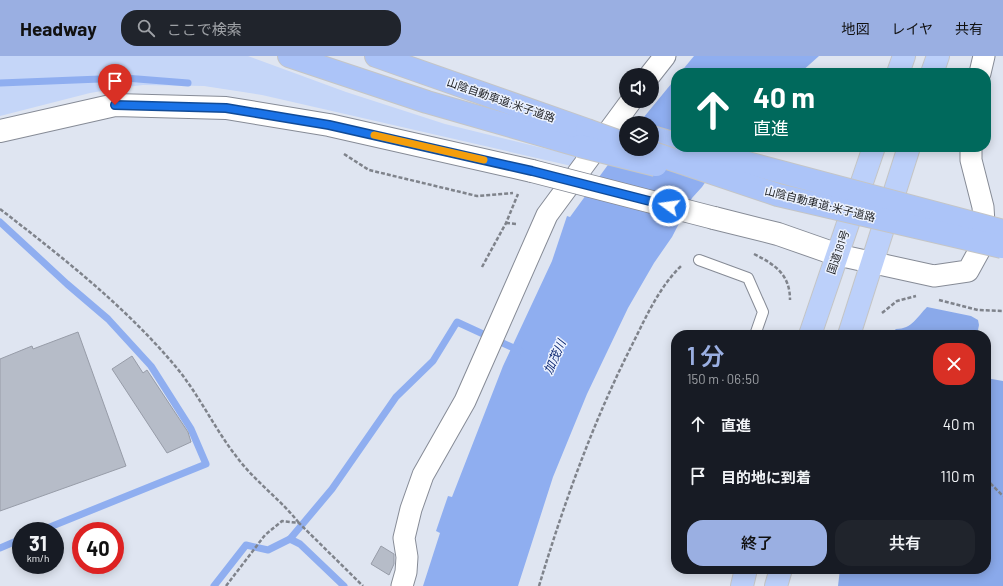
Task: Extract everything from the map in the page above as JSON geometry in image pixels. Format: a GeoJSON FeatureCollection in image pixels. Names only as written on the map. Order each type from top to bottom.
{"type":"FeatureCollection","features":[{"type":"Feature","properties":{"kind":"highway"},"geometry":{"type":"LineString","coordinates":[[289,56],[427,102],[586,132],[778,195]]}},
{"type":"Feature","properties":{"kind":"highway","name":"山陰自動車道;米子道路"},"geometry":{"type":"LineString","coordinates":[[376,56],[586,132],[619,142]]}},
{"type":"Feature","properties":{"kind":"highway","name":"山陰自動車道;米子道路"},"geometry":{"type":"LineString","coordinates":[[417,56],[586,132],[619,130]]}},
{"type":"Feature","properties":{"kind":"highway"},"geometry":{"type":"LineString","coordinates":[[900,68],[904,56]]}},
{"type":"Feature","properties":{"kind":"highway"},"geometry":{"type":"LineString","coordinates":[[934,68],[938,56]]}},
{"type":"Feature","properties":{"kind":"highway"},"geometry":{"type":"LineString","coordinates":[[659,139],[671,143]]}},
{"type":"Feature","properties":{"kind":"highway","name":"山陰自動車道;米子道路"},"geometry":{"type":"LineString","coordinates":[[705,152],[1003,241]]}},
{"type":"Feature","properties":{"kind":"highway","name":"国道181号"},"geometry":{"type":"LineString","coordinates":[[812,330],[872,152]]}},
{"type":"Feature","properties":{"kind":"highway"},"geometry":{"type":"LineString","coordinates":[[851,330],[873,264],[907,152]]}},
{"type":"Feature","properties":{"kind":"highway","name":"山陰自動車道;米子道路"},"geometry":{"type":"LineString","coordinates":[[659,155],[778,195],[1003,241]]}},
{"type":"Feature","properties":{"kind":"highway"},"geometry":{"type":"LineString","coordinates":[[776,586],[780,574]]}},
{"type":"Feature","properties":{"kind":"street"},"geometry":{"type":"LineString","coordinates":[[656,68],[665,56]]}},
{"type":"Feature","properties":{"kind":"street"},"geometry":{"type":"LineString","coordinates":[[981,68],[984,56]]}},
{"type":"Feature","properties":{"kind":"street"},"geometry":{"type":"LineString","coordinates":[[0,131],[115,105],[226,108],[329,125],[532,171],[778,234],[838,255],[873,264],[901,268],[934,276],[968,271],[985,240],[983,207],[971,160],[971,152]]}},
{"type":"Feature","properties":{"kind":"street"},"geometry":{"type":"LineString","coordinates":[[402,586],[406,572],[407,557],[404,538],[411,509],[423,475],[465,401],[547,215],[626,108]]}},
{"type":"Feature","properties":{"kind":"lane"},"geometry":{"type":"LineString","coordinates":[[699,260],[748,278],[763,312],[757,330]]}},
{"type":"Feature","properties":{"kind":"path"},"geometry":{"type":"LineString","coordinates":[[339,151],[369,170],[477,196],[512,193]]}},
{"type":"Feature","properties":{"kind":"path"},"geometry":{"type":"LineString","coordinates":[[482,267],[506,222],[518,194]]}},
{"type":"Feature","properties":{"kind":"path"},"geometry":{"type":"LineString","coordinates":[[0,209],[93,282],[141,330],[176,367],[239,460],[289,510],[299,523],[363,586]]}},
{"type":"Feature","properties":{"kind":"path"},"geometry":{"type":"LineString","coordinates":[[539,586],[588,442],[624,360],[648,313],[665,285],[682,265],[691,260],[699,260]]}},
{"type":"Feature","properties":{"kind":"path"},"geometry":{"type":"LineString","coordinates":[[880,317],[882,312],[897,301],[920,296]]}},
{"type":"Feature","properties":{"kind":"path"},"geometry":{"type":"LineString","coordinates":[[934,299],[978,310],[1003,311]]}},
{"type":"Feature","properties":{"kind":"path"},"geometry":{"type":"LineString","coordinates":[[991,484],[1003,496]]}},
{"type":"Feature","properties":{"kind":"path"},"geometry":{"type":"LineString","coordinates":[[226,586],[265,535],[282,521],[299,523]]}},
{"type":"Feature","properties":{"kind":"shaded area"},"geometry":{"type":"Polygon","coordinates":[[[0,56],[248,56],[346,92],[445,124],[584,158],[576,167],[262,95],[204,86],[143,85],[126,87],[90,93],[0,116],[0,56]]]}},
{"type":"Feature","properties":{"kind":"shaded area"},"geometry":{"type":"Polygon","coordinates":[[[927,307],[971,316],[978,320],[979,325],[978,330],[895,330],[910,325],[927,307]]]}},
{"type":"Feature","properties":{"kind":"shaded area"},"geometry":{"type":"Polygon","coordinates":[[[991,379],[1003,381],[1003,586],[838,586],[839,574],[991,574],[991,379]]]}},
{"type":"Feature","properties":{"kind":"water"},"geometry":{"type":"Polygon","coordinates":[[[694,56],[819,56],[806,68],[684,68],[694,56]]]}},
{"type":"Feature","properties":{"kind":"water","name":"加茂川"},"geometry":{"type":"Polygon","coordinates":[[[671,84],[671,152],[726,152],[702,187],[692,198],[672,237],[654,263],[628,308],[587,394],[553,477],[518,586],[423,586],[440,533],[436,531],[448,496],[452,497],[503,366],[552,261],[567,216],[570,217],[619,150],[619,156],[659,156],[659,116],[645,116],[651,108],[659,108],[659,99],[671,84]]]}},
{"type":"Feature","properties":{"kind":"building"},"geometry":{"type":"Polygon","coordinates":[[[78,332],[126,466],[0,511],[0,359],[32,346],[33,349],[78,332]]]}},
{"type":"Feature","properties":{"kind":"building"},"geometry":{"type":"Polygon","coordinates":[[[132,356],[143,373],[147,370],[188,432],[191,442],[167,453],[112,369],[132,356]]]}},
{"type":"Feature","properties":{"kind":"building"},"geometry":{"type":"Polygon","coordinates":[[[381,546],[394,554],[394,564],[389,575],[371,564],[381,546]]]}},
{"type":"Feature","properties":{"kind":"waterway"},"geometry":{"type":"LineString","coordinates":[[0,83],[125,78],[188,83]]}},
{"type":"Feature","properties":{"kind":"waterway"},"geometry":{"type":"LineString","coordinates":[[0,222],[67,284],[108,319],[151,366],[191,429],[206,464],[62,522]]}},
{"type":"Feature","properties":{"kind":"waterway"},"geometry":{"type":"LineString","coordinates":[[290,539],[332,489],[396,397],[433,361],[457,322],[520,351]]}},
{"type":"Feature","properties":{"kind":"waterway"},"geometry":{"type":"LineString","coordinates":[[214,586],[246,545],[268,550],[290,539],[300,544],[344,586]]}},
{"type":"Feature","properties":{"kind":"waterway"},"geometry":{"type":"LineString","coordinates":[[0,548],[12,543]]}},
{"type":"Feature","properties":{"kind":"slow traffic"},"geometry":{"type":"LineString","coordinates":[[374,135],[484,160]]}},
{"type":"Feature","properties":{"kind":"route"},"geometry":{"type":"LineString","coordinates":[[115,105],[226,108],[329,125],[532,171],[669,206]]}}]}
